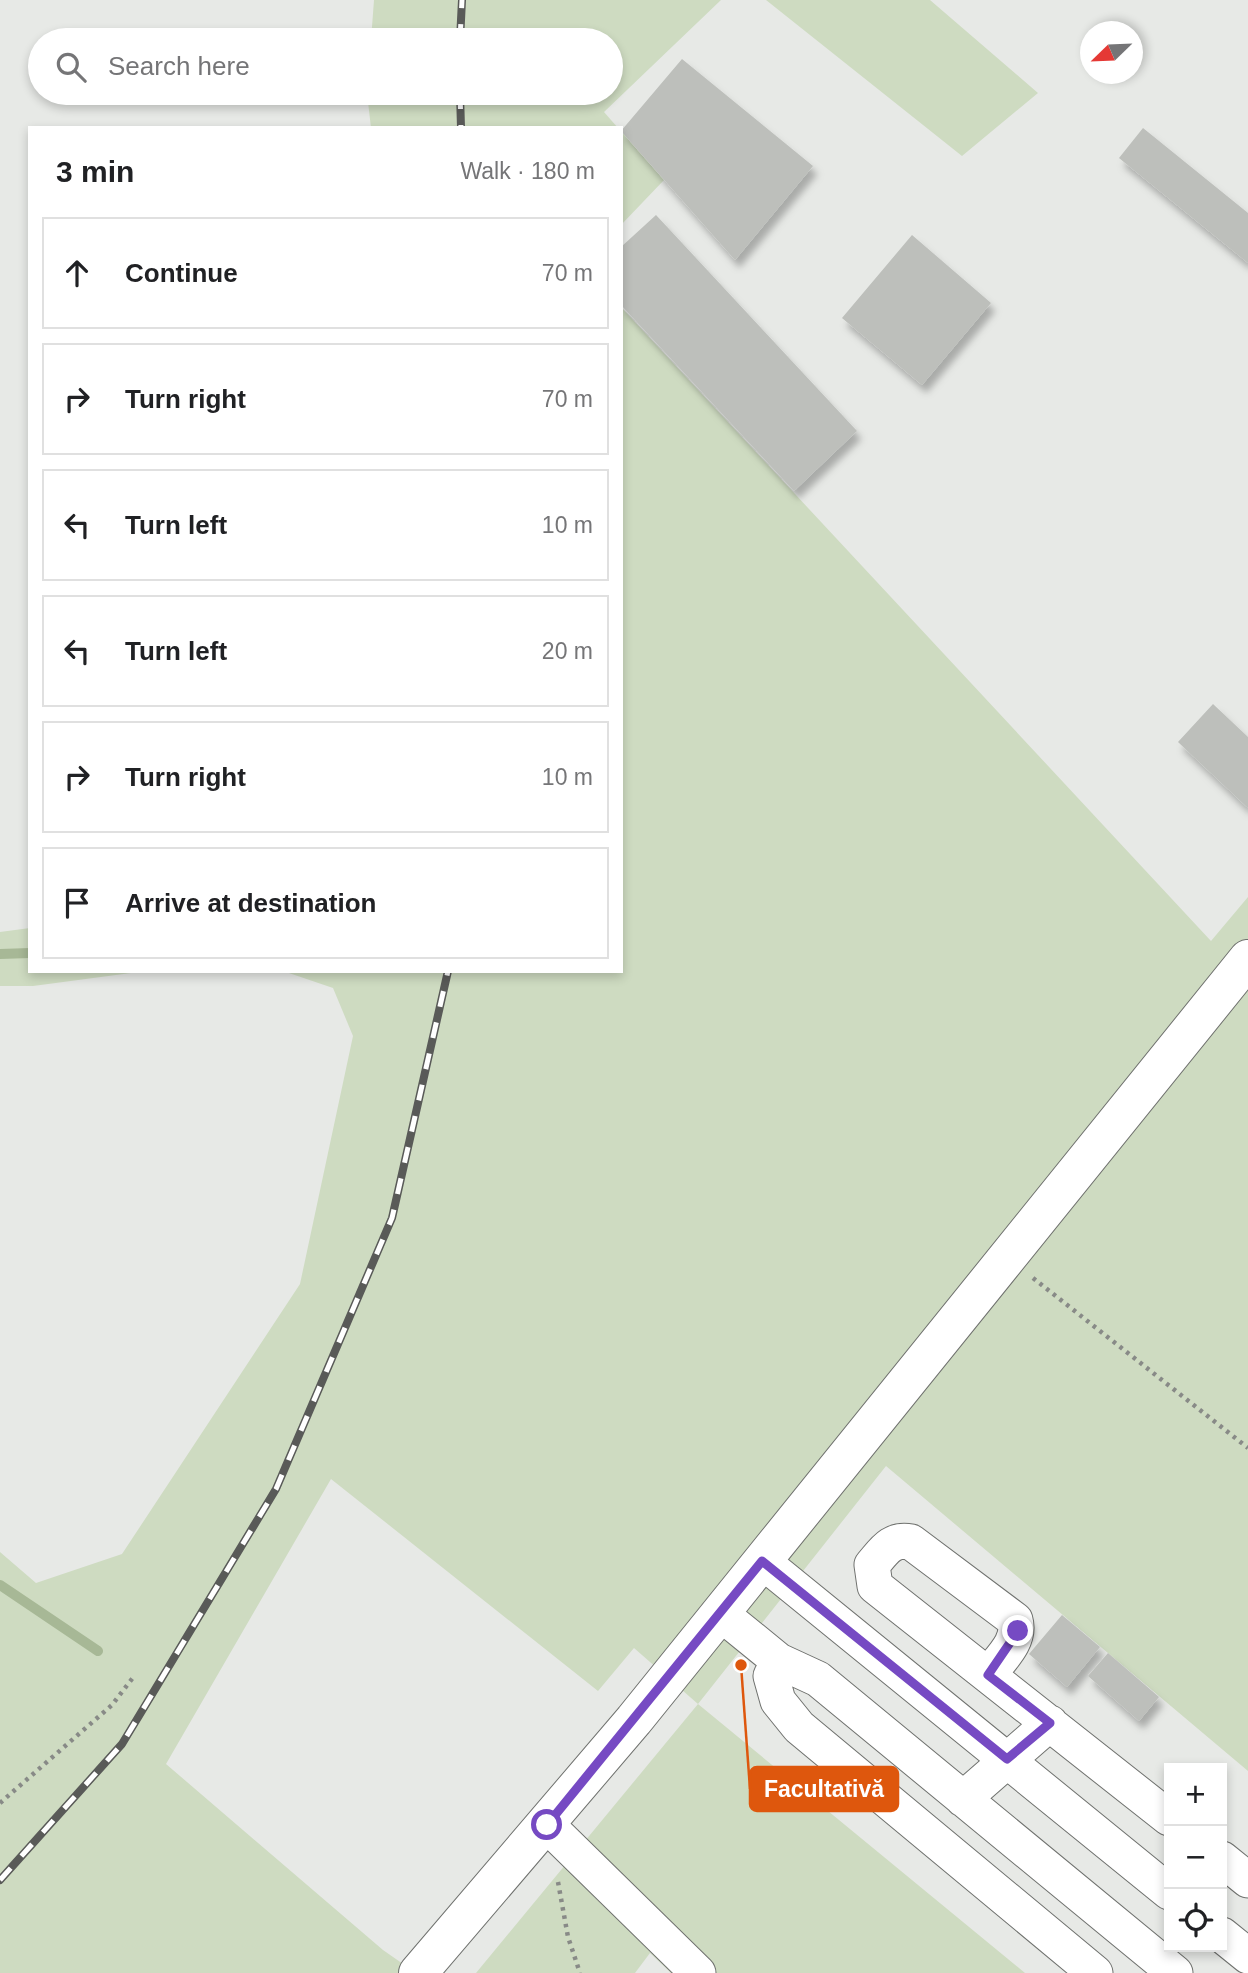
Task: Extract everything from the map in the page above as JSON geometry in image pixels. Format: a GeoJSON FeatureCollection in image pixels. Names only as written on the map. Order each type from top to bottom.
{"type":"FeatureCollection","features":[{"type":"Feature","properties":{"kind":"main road"},"geometry":{"type":"LineString","coordinates":[[418,1973],[547,1825],[1248,960]]}},
{"type":"Feature","properties":{"kind":"lane"},"geometry":{"type":"LineString","coordinates":[[762,1561],[1165,1889]]}},
{"type":"Feature","properties":{"kind":"lane"},"geometry":{"type":"LineString","coordinates":[[720,1613],[779,1661],[818,1679],[1175,1973]]}},
{"type":"Feature","properties":{"kind":"lane"},"geometry":{"type":"LineString","coordinates":[[779,1661],[771,1676],[778,1701],[799,1727],[1095,1973]]}},
{"type":"Feature","properties":{"kind":"lane"},"geometry":{"type":"LineString","coordinates":[[988,1675],[1164,1814]]}},
{"type":"Feature","properties":{"kind":"lane"},"geometry":{"type":"LineString","coordinates":[[963,1799],[1050,1723]]}},
{"type":"Feature","properties":{"kind":"lane"},"geometry":{"type":"LineString","coordinates":[[547,1825],[698,1973]]}},
{"type":"Feature","properties":{"kind":"lane"},"geometry":{"type":"LineString","coordinates":[[1227,1863],[1248,1880]]}},
{"type":"Feature","properties":{"kind":"lane"},"geometry":{"type":"LineString","coordinates":[[1227,1939],[1248,1956]]}},
{"type":"Feature","properties":{"kind":"path"},"geometry":{"type":"LineString","coordinates":[[1007,1257],[1248,1448]]}},
{"type":"Feature","properties":{"kind":"path"},"geometry":{"type":"LineString","coordinates":[[0,1803],[111,1705],[135,1675]]}},
{"type":"Feature","properties":{"kind":"path"},"geometry":{"type":"LineString","coordinates":[[547,1825],[568,1937],[580,1973]]}},
{"type":"Feature","properties":{"kind":"green space"},"geometry":{"type":"Polygon","coordinates":[[[374,0],[721,0],[623,94],[623,28],[372,28],[374,0]]]}},
{"type":"Feature","properties":{"kind":"green space"},"geometry":{"type":"Polygon","coordinates":[[[766,0],[930,0],[1038,93],[962,156],[766,0]]]}},
{"type":"Feature","properties":{"kind":"green space"},"geometry":{"type":"Polygon","coordinates":[[[368,105],[611,105],[604,112],[616,126],[371,126],[368,105]]]}},
{"type":"Feature","properties":{"kind":"green space"},"geometry":{"type":"Polygon","coordinates":[[[623,133],[664,180],[623,223],[623,133]]]}},
{"type":"Feature","properties":{"kind":"green space"},"geometry":{"type":"Polygon","coordinates":[[[623,309],[1211,941],[1248,897],[1248,1771],[886,1466],[698,1704],[634,1648],[598,1691],[331,1479],[166,1764],[383,1950],[416,1973],[0,1973],[0,1552],[36,1583],[122,1554],[300,1284],[353,1036],[333,988],[289,973],[623,973],[623,309]]]}},
{"type":"Feature","properties":{"kind":"green space"},"geometry":{"type":"Polygon","coordinates":[[[28,928],[28,973],[131,973],[33,986],[0,986],[0,932],[28,928]]]}},
{"type":"Feature","properties":{"kind":"green space"},"geometry":{"type":"Polygon","coordinates":[[[698,1704],[1025,1973],[671,1973],[650,1953],[635,1973],[476,1973],[698,1704]]]}},
{"type":"Feature","properties":{"kind":"building"},"geometry":{"type":"Polygon","coordinates":[[[682,59],[813,166],[735,260],[623,133],[623,129],[682,59]]]}},
{"type":"Feature","properties":{"kind":"building"},"geometry":{"type":"Polygon","coordinates":[[[1143,128],[1248,213],[1248,263],[1119,158],[1143,128]]]}},
{"type":"Feature","properties":{"kind":"building"},"geometry":{"type":"Polygon","coordinates":[[[656,215],[857,431],[794,491],[623,307],[623,245],[656,215]]]}},
{"type":"Feature","properties":{"kind":"building"},"geometry":{"type":"Polygon","coordinates":[[[912,235],[991,303],[922,385],[842,318],[912,235]]]}},
{"type":"Feature","properties":{"kind":"building"},"geometry":{"type":"Polygon","coordinates":[[[1213,704],[1248,737],[1248,808],[1178,742],[1213,704]]]}},
{"type":"Feature","properties":{"kind":"building"},"geometry":{"type":"Polygon","coordinates":[[[1062,1615],[1100,1647],[1067,1687],[1029,1654],[1062,1615]]]}},
{"type":"Feature","properties":{"kind":"building"},"geometry":{"type":"Polygon","coordinates":[[[1108,1653],[1159,1697],[1139,1721],[1088,1676],[1108,1653]]]}},
{"type":"Feature","properties":{"kind":"waterway"},"geometry":{"type":"LineString","coordinates":[[0,954],[28,953]]}},
{"type":"Feature","properties":{"kind":"waterway"},"geometry":{"type":"LineString","coordinates":[[0,1585],[98,1651]]}},
{"type":"Feature","properties":{"kind":"railway"},"geometry":{"type":"LineString","coordinates":[[461,28],[462,0]]}},
{"type":"Feature","properties":{"kind":"railway"},"geometry":{"type":"LineString","coordinates":[[460,105],[461,126]]}},
{"type":"Feature","properties":{"kind":"railway"},"geometry":{"type":"LineString","coordinates":[[0,1880],[122,1744],[276,1489],[392,1218],[448,973]]}},
{"type":"Feature","properties":{"kind":"place","name":"Facultativă"},"geometry":{"type":"Point","coordinates":[741,1665]}},
{"type":"Feature","properties":{"kind":"route"},"geometry":{"type":"LineString","coordinates":[[547,1825],[762,1561],[1007,1759],[1050,1723],[988,1675],[1018,1631]]}}]}
